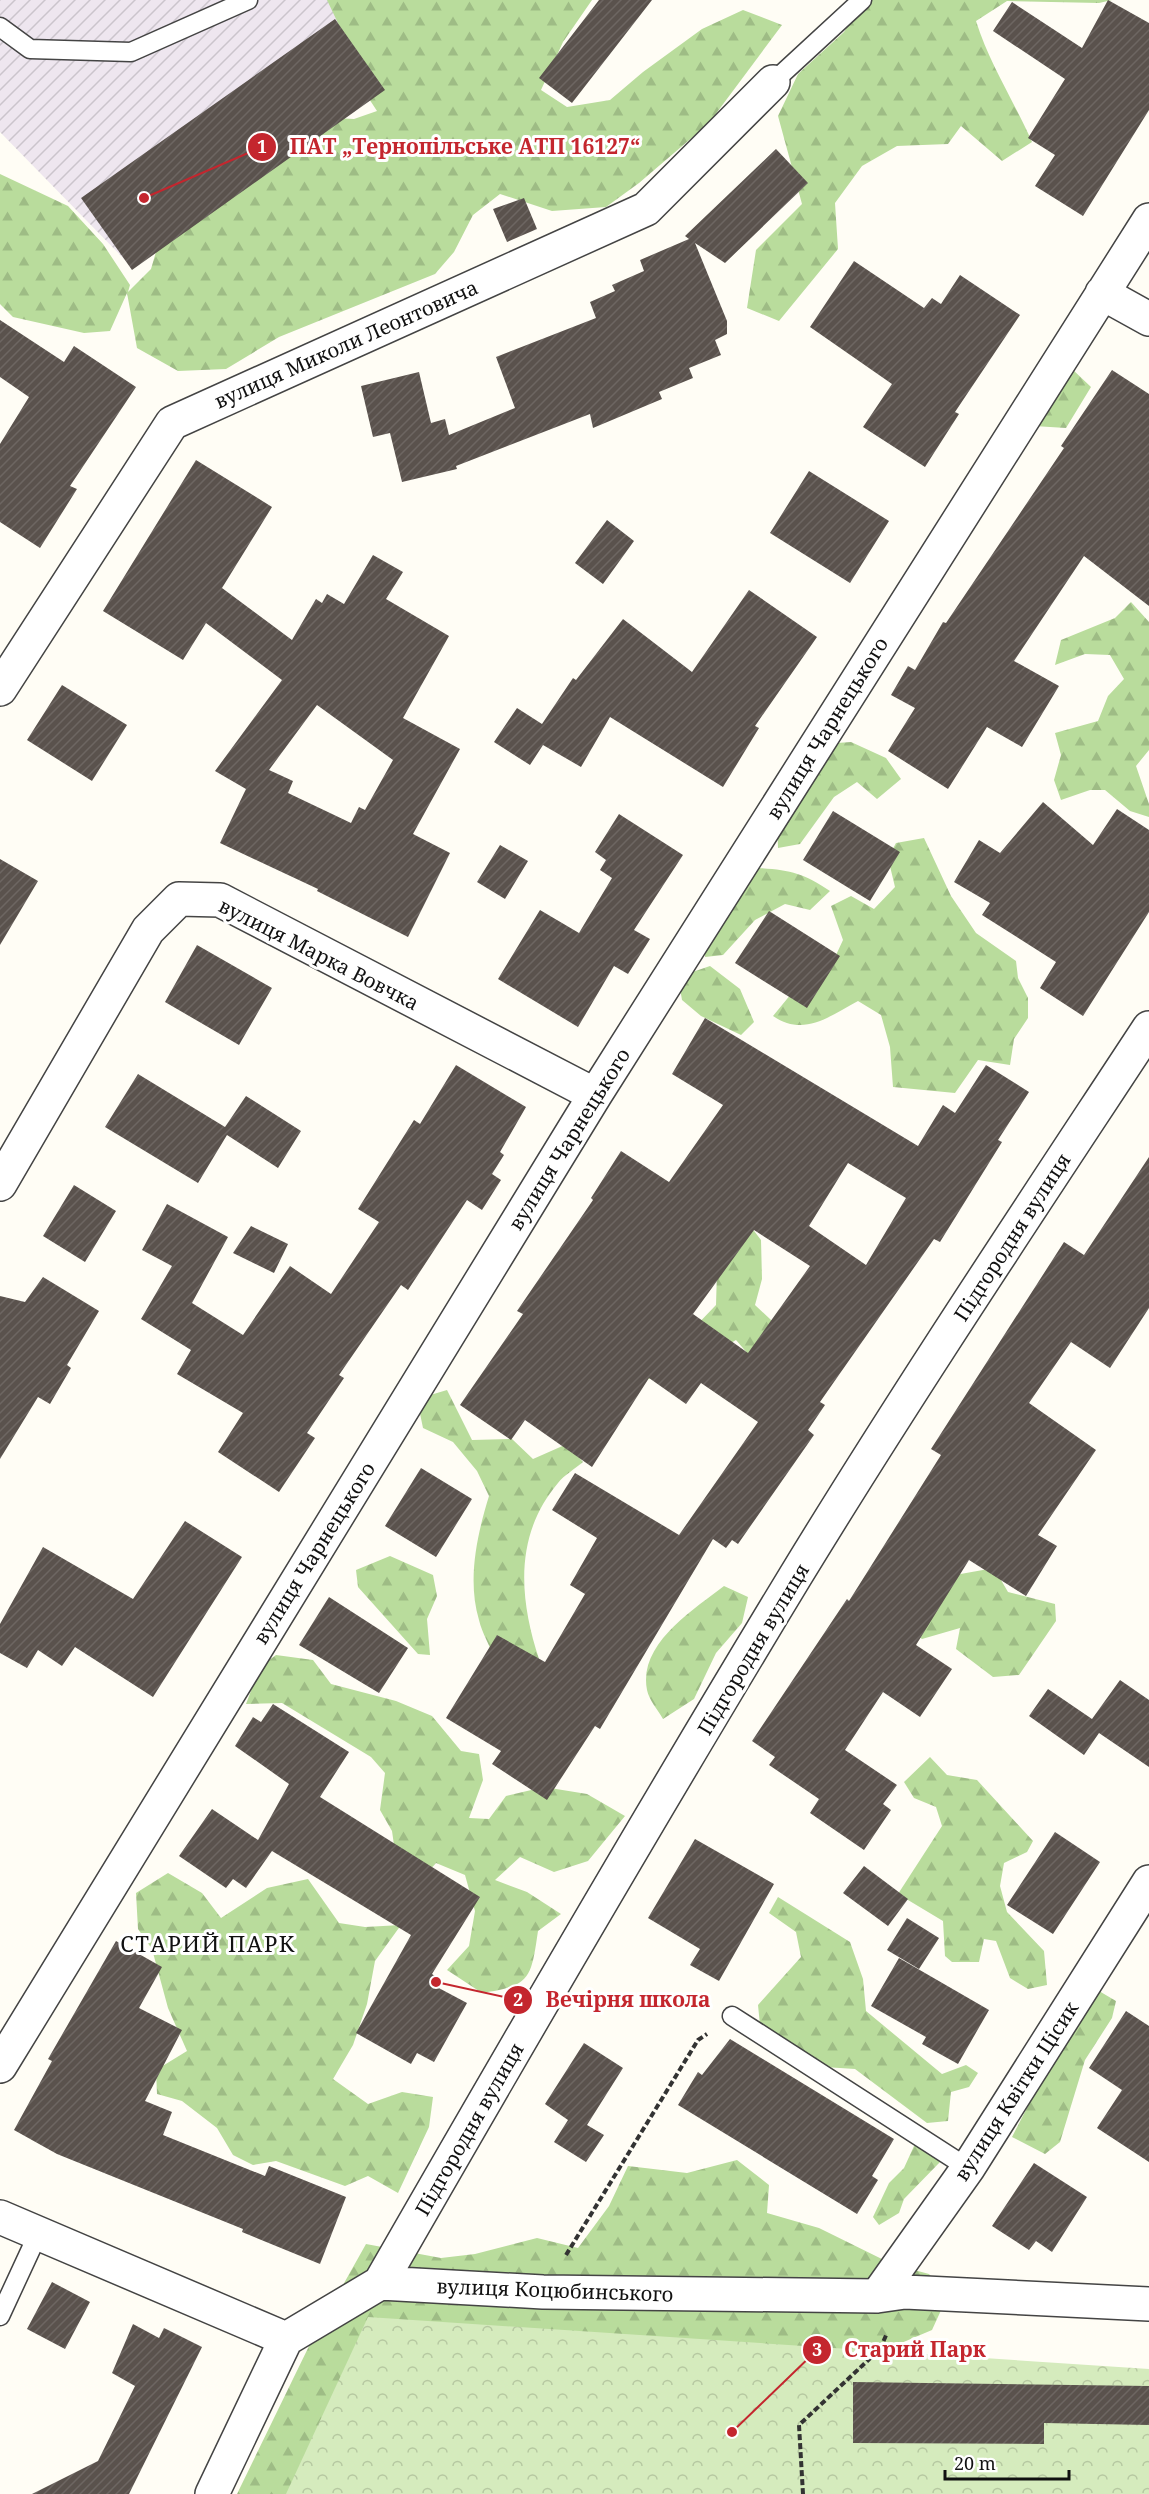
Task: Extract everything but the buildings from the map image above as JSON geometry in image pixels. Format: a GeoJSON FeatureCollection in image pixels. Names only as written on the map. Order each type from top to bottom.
{"type":"FeatureCollection","features":[{"type":"Feature","properties":{"kind":"street","name":"вулиця Миколи Леонтовича"},"geometry":{"type":"LineString","coordinates":[[0,689],[172,423],[646,209],[773,82]]}},
{"type":"Feature","properties":{"kind":"street","name":"вулиця Чарнецького"},"geometry":{"type":"LineString","coordinates":[[0,2066],[595,1095],[1149,220]]}},
{"type":"Feature","properties":{"kind":"street"},"geometry":{"type":"LineString","coordinates":[[1102,293],[1149,319]]}},
{"type":"Feature","properties":{"kind":"street","name":"вулиця Марка Вовчка"},"geometry":{"type":"LineString","coordinates":[[0,1184],[148,930],[179,899],[220,900],[595,1095]]}},
{"type":"Feature","properties":{"kind":"street","name":"Підгородня вулиця"},"geometry":{"type":"LineString","coordinates":[[380,2283],[508,2060],[797,1573],[969,1302],[1149,1028]]}},
{"type":"Feature","properties":{"kind":"street","name":"вулиця Квітки Цісик"},"geometry":{"type":"LineString","coordinates":[[891,2294],[1149,1882]]}},
{"type":"Feature","properties":{"kind":"street"},"geometry":{"type":"LineString","coordinates":[[0,2217],[286,2339]]}},
{"type":"Feature","properties":{"kind":"street"},"geometry":{"type":"LineString","coordinates":[[212,2494],[286,2339],[380,2283]]}},
{"type":"Feature","properties":{"kind":"street","name":"вулиця Коцюбинського"},"geometry":{"type":"LineString","coordinates":[[380,2283],[543,2292],[891,2294],[1149,2304]]}},
{"type":"Feature","properties":{"kind":"lane"},"geometry":{"type":"LineString","coordinates":[[0,27],[30,49],[131,52],[248,0]]}},
{"type":"Feature","properties":{"kind":"lane"},"geometry":{"type":"LineString","coordinates":[[773,82],[862,0]]}},
{"type":"Feature","properties":{"kind":"lane"},"geometry":{"type":"LineString","coordinates":[[732,2016],[968,2168]]}},
{"type":"Feature","properties":{"kind":"lane"},"geometry":{"type":"LineString","coordinates":[[0,2316],[38,2234]]}},
{"type":"Feature","properties":{"kind":"path"},"geometry":{"type":"LineString","coordinates":[[543,2292],[698,2040],[732,2016]]}},
{"type":"Feature","properties":{"kind":"path"},"geometry":{"type":"LineString","coordinates":[[803,2494],[799,2425],[880,2349],[891,2294]]}},
{"type":"Feature","properties":{"kind":"shaded area"},"geometry":{"type":"Polygon","coordinates":[[[0,0],[380,0],[129,264],[0,132],[0,0]]]}},
{"type":"Feature","properties":{"kind":"green space"},"geometry":{"type":"Polygon","coordinates":[[[327,0],[592,0],[563,42],[541,90],[567,107],[610,100],[643,72],[702,29],[743,10],[782,25],[709,123],[639,183],[606,207],[552,211],[500,194],[473,215],[454,252],[435,274],[279,337],[226,369],[178,371],[137,348],[127,293],[110,331],[84,333],[13,317],[0,304],[0,174],[68,206],[103,244],[130,285],[128,292],[151,269],[160,238],[315,117],[354,119],[377,111],[358,82],[345,38],[327,0]]]}},
{"type":"Feature","properties":{"kind":"green space"},"geometry":{"type":"Polygon","coordinates":[[[864,0],[1112,0],[1099,3],[1007,1],[976,21],[981,37],[1032,142],[1002,161],[961,126],[948,144],[897,146],[862,166],[835,203],[838,249],[779,321],[747,308],[756,250],[802,204],[778,116],[798,74],[844,32],[864,0]]]}},
{"type":"Feature","properties":{"kind":"green space"},"geometry":{"type":"Polygon","coordinates":[[[1071,368],[1091,387],[1066,428],[1034,426],[1071,368]]]}},
{"type":"Feature","properties":{"kind":"green space"},"geometry":{"type":"Polygon","coordinates":[[[1131,602],[1149,622],[1149,750],[1136,766],[1149,804],[1149,817],[1130,811],[1105,790],[1090,790],[1061,800],[1054,780],[1061,755],[1055,733],[1098,721],[1108,696],[1124,679],[1110,655],[1085,654],[1055,665],[1061,640],[1115,618],[1131,602]]]}},
{"type":"Feature","properties":{"kind":"green space"},"geometry":{"type":"Polygon","coordinates":[[[851,742],[886,758],[901,779],[877,799],[857,782],[834,797],[800,844],[778,848],[777,820],[837,743],[851,742]]]}},
{"type":"Feature","properties":{"kind":"green space"},"geometry":{"type":"Polygon","coordinates":[[[924,838],[951,896],[976,933],[1016,961],[1018,978],[1028,998],[1028,1018],[1014,1039],[1010,1065],[978,1060],[955,1093],[893,1087],[890,1047],[881,1015],[858,1001],[826,1018],[806,1025],[784,1022],[773,1016],[796,988],[830,968],[843,940],[831,906],[851,896],[874,909],[895,887],[888,858],[896,843],[924,838]]]}},
{"type":"Feature","properties":{"kind":"green space"},"geometry":{"type":"Polygon","coordinates":[[[759,868],[796,873],[830,891],[810,910],[785,904],[755,920],[723,955],[705,957],[704,932],[736,885],[759,868]]]}},
{"type":"Feature","properties":{"kind":"green space"},"geometry":{"type":"Polygon","coordinates":[[[710,966],[740,989],[754,1022],[741,1035],[701,1016],[682,1000],[678,977],[710,966]]]}},
{"type":"Feature","properties":{"kind":"green space"},"geometry":{"type":"Polygon","coordinates":[[[738,1210],[761,1240],[762,1279],[755,1305],[803,1350],[768,1377],[736,1340],[696,1363],[643,1381],[716,1305],[717,1271],[738,1210]]]}},
{"type":"Feature","properties":{"kind":"green space"},"geometry":{"type":"Polygon","coordinates":[[[447,1390],[472,1440],[512,1439],[533,1459],[567,1444],[583,1462],[560,1480],[544,1503],[527,1545],[524,1568],[527,1613],[539,1659],[495,1659],[480,1625],[475,1605],[475,1558],[489,1496],[477,1471],[453,1442],[423,1428],[417,1399],[447,1390]]]}},
{"type":"Feature","properties":{"kind":"green space"},"geometry":{"type":"Polygon","coordinates":[[[390,1556],[433,1575],[437,1596],[427,1619],[430,1655],[418,1654],[358,1587],[356,1570],[390,1556]]]}},
{"type":"Feature","properties":{"kind":"green space"},"geometry":{"type":"Polygon","coordinates":[[[994,1568],[1008,1592],[1055,1604],[1056,1621],[1019,1675],[993,1677],[956,1649],[960,1628],[922,1639],[900,1622],[955,1575],[994,1568]]]}},
{"type":"Feature","properties":{"kind":"green space"},"geometry":{"type":"Polygon","coordinates":[[[724,1586],[748,1597],[742,1623],[716,1653],[694,1699],[663,1719],[647,1690],[646,1673],[651,1658],[659,1643],[670,1630],[724,1586]]]}},
{"type":"Feature","properties":{"kind":"green space"},"geometry":{"type":"Polygon","coordinates":[[[276,1655],[313,1660],[331,1684],[396,1701],[432,1716],[461,1751],[479,1754],[483,1780],[469,1818],[489,1819],[506,1796],[544,1787],[587,1794],[625,1816],[588,1861],[554,1872],[520,1857],[495,1880],[527,1892],[561,1914],[538,1931],[530,1969],[519,1983],[482,1993],[447,1970],[469,1946],[475,1911],[465,1875],[436,1863],[419,1882],[398,1873],[392,1831],[380,1810],[385,1773],[371,1757],[282,1703],[246,1704],[260,1667],[276,1655]]]}},
{"type":"Feature","properties":{"kind":"green space"},"geometry":{"type":"Polygon","coordinates":[[[930,1757],[947,1775],[977,1780],[1033,1841],[1027,1852],[1004,1863],[1000,1886],[1007,1912],[1044,1951],[1047,1985],[1028,1989],[1010,1978],[996,1941],[984,1939],[979,1962],[952,1962],[945,1956],[943,1921],[898,1894],[942,1826],[936,1807],[914,1798],[904,1782],[930,1757]]]}},
{"type":"Feature","properties":{"kind":"green space"},"geometry":{"type":"Polygon","coordinates":[[[168,1873],[202,1893],[221,1918],[267,1888],[308,1879],[339,1923],[365,1927],[401,1925],[375,1961],[367,2004],[353,2045],[333,2079],[368,2104],[402,2092],[433,2097],[429,2127],[398,2193],[368,2176],[345,2186],[276,2161],[253,2165],[233,2155],[217,2128],[182,2101],[157,2094],[156,2070],[187,2051],[168,2008],[152,1949],[138,1929],[136,1893],[168,1873]]]}},
{"type":"Feature","properties":{"kind":"green space"},"geometry":{"type":"Polygon","coordinates":[[[778,1897],[850,1942],[863,1979],[866,2011],[942,2074],[966,2065],[978,2073],[969,2087],[951,2092],[948,2121],[927,2123],[855,2069],[794,2065],[762,2045],[758,2005],[801,1957],[796,1932],[769,1913],[778,1897]]]}},
{"type":"Feature","properties":{"kind":"green space"},"geometry":{"type":"Polygon","coordinates":[[[1099,1991],[1116,2001],[1112,2018],[1085,2060],[1060,2142],[1045,2154],[1012,2137],[1029,2104],[1026,2088],[1099,1991]]]}},
{"type":"Feature","properties":{"kind":"green space"},"geometry":{"type":"Polygon","coordinates":[[[928,2140],[940,2162],[904,2199],[899,2213],[879,2225],[873,2217],[889,2183],[904,2168],[914,2146],[928,2140]]]}},
{"type":"Feature","properties":{"kind":"green space"},"geometry":{"type":"Polygon","coordinates":[[[737,2160],[769,2185],[767,2213],[819,2228],[892,2264],[929,2274],[948,2295],[932,2330],[835,2371],[1028,2494],[237,2494],[311,2342],[366,2244],[441,2258],[475,2254],[537,2238],[578,2248],[609,2206],[628,2166],[687,2173],[737,2160]]]}},
{"type":"Feature","properties":{"kind":"green space"},"geometry":{"type":"Polygon","coordinates":[[[368,2317],[1149,2369],[1149,2494],[286,2494],[368,2317]]]}},
{"type":"Feature","properties":{"kind":"place","name":"ПАТ „Тернопільське АТП 16127“"},"geometry":{"type":"Point","coordinates":[144,198]}},
{"type":"Feature","properties":{"kind":"place","name":"Вечірня школа"},"geometry":{"type":"Point","coordinates":[436,1982]}},
{"type":"Feature","properties":{"kind":"place","name":"Старий Парк"},"geometry":{"type":"Point","coordinates":[732,2432]}},
{"type":"Feature","properties":{"kind":"district","name":"СТАРИЙ ПАРК"},"geometry":{"type":"Point","coordinates":[208,1943]}}]}
